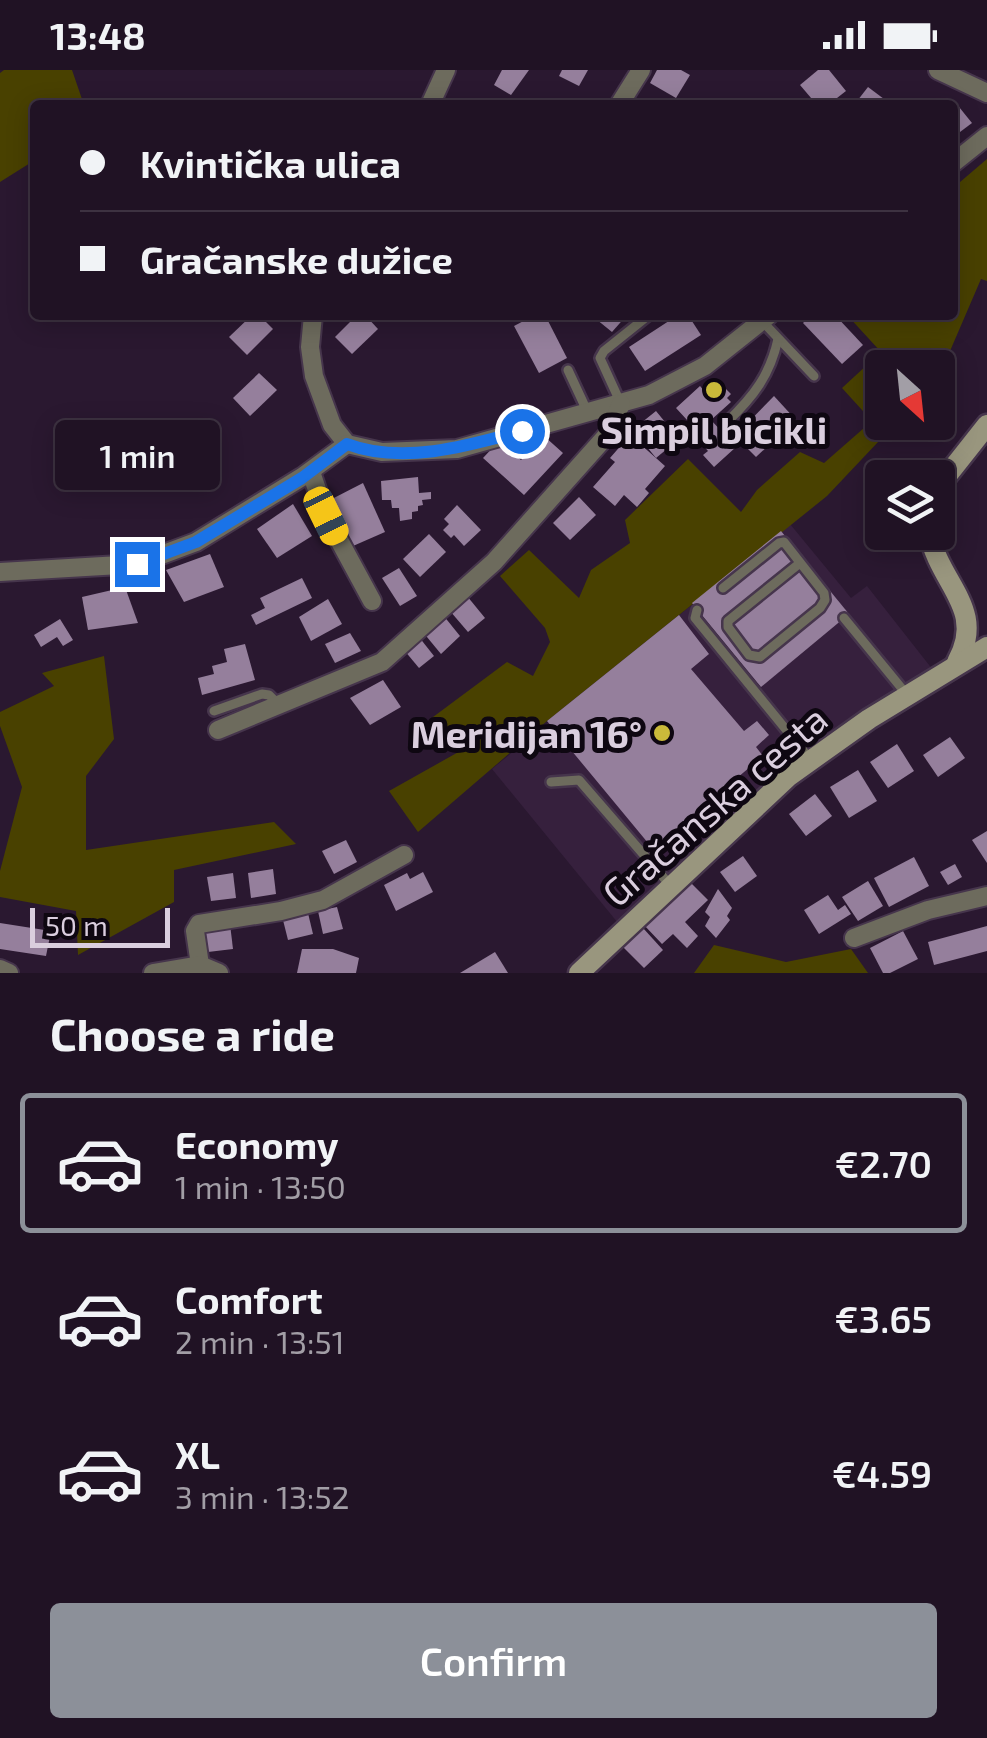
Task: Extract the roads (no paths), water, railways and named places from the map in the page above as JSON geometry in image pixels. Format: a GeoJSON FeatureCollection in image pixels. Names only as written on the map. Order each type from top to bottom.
{"type":"FeatureCollection","features":[{"type":"Feature","properties":{"kind":"main road"},"geometry":{"type":"LineString","coordinates":[[955,466],[987,426]]}},
{"type":"Feature","properties":{"kind":"main road"},"geometry":{"type":"LineString","coordinates":[[934,550],[973,620],[971,641],[953,668]]}},
{"type":"Feature","properties":{"kind":"main road"},"geometry":{"type":"LineString","coordinates":[[968,607],[987,624]]}},
{"type":"Feature","properties":{"kind":"main road","name":"Gračanska cesta"},"geometry":{"type":"LineString","coordinates":[[579,973],[810,759],[987,647]]}},
{"type":"Feature","properties":{"kind":"street"},"geometry":{"type":"LineString","coordinates":[[432,100],[446,70]]}},
{"type":"Feature","properties":{"kind":"street"},"geometry":{"type":"LineString","coordinates":[[622,100],[641,70]]}},
{"type":"Feature","properties":{"kind":"street"},"geometry":{"type":"LineString","coordinates":[[938,70],[987,93]]}},
{"type":"Feature","properties":{"kind":"street"},"geometry":{"type":"LineString","coordinates":[[958,159],[987,136]]}},
{"type":"Feature","properties":{"kind":"street"},"geometry":{"type":"LineString","coordinates":[[313,320],[310,347],[314,376],[332,426],[347,444],[382,452],[457,448],[621,404],[684,380],[763,320]]}},
{"type":"Feature","properties":{"kind":"street"},"geometry":{"type":"LineString","coordinates":[[216,720],[280,706],[382,662],[494,562],[613,427],[621,404]]}},
{"type":"Feature","properties":{"kind":"street"},"geometry":{"type":"LineString","coordinates":[[0,572],[137,564],[196,542],[311,472],[347,444]]}},
{"type":"Feature","properties":{"kind":"street"},"geometry":{"type":"LineString","coordinates":[[311,472],[326,516],[372,601]]}},
{"type":"Feature","properties":{"kind":"street"},"geometry":{"type":"LineString","coordinates":[[200,965],[194,930],[198,924],[282,911],[323,900],[404,855]]}},
{"type":"Feature","properties":{"kind":"street"},"geometry":{"type":"LineString","coordinates":[[854,938],[928,910],[987,896]]}},
{"type":"Feature","properties":{"kind":"street"},"geometry":{"type":"LineString","coordinates":[[152,973],[200,965],[219,973]]}},
{"type":"Feature","properties":{"kind":"street"},"geometry":{"type":"LineString","coordinates":[[0,969],[9,973]]}},
{"type":"Feature","properties":{"kind":"lane"},"geometry":{"type":"LineString","coordinates":[[621,404],[600,358],[643,320]]}},
{"type":"Feature","properties":{"kind":"lane"},"geometry":{"type":"LineString","coordinates":[[767,320],[778,339],[814,376]]}},
{"type":"Feature","properties":{"kind":"lane"},"geometry":{"type":"LineString","coordinates":[[728,422],[763,383],[772,368],[778,339]]}},
{"type":"Feature","properties":{"kind":"lane"},"geometry":{"type":"LineString","coordinates":[[568,370],[588,413]]}},
{"type":"Feature","properties":{"kind":"lane"},"geometry":{"type":"LineString","coordinates":[[723,588],[779,542],[784,542],[824,593],[825,600],[775,645],[754,658],[728,627],[728,621],[800,563]]}},
{"type":"Feature","properties":{"kind":"lane"},"geometry":{"type":"LineString","coordinates":[[698,610],[695,618],[810,759]]}},
{"type":"Feature","properties":{"kind":"lane"},"geometry":{"type":"LineString","coordinates":[[844,618],[908,696]]}},
{"type":"Feature","properties":{"kind":"lane"},"geometry":{"type":"LineString","coordinates":[[550,782],[579,780],[670,885]]}},
{"type":"Feature","properties":{"kind":"place","name":"Simpil bicikli"},"geometry":{"type":"Point","coordinates":[714,390]}},
{"type":"Feature","properties":{"kind":"place","name":"Meridijan 16°"},"geometry":{"type":"Point","coordinates":[662,733]}}]}
